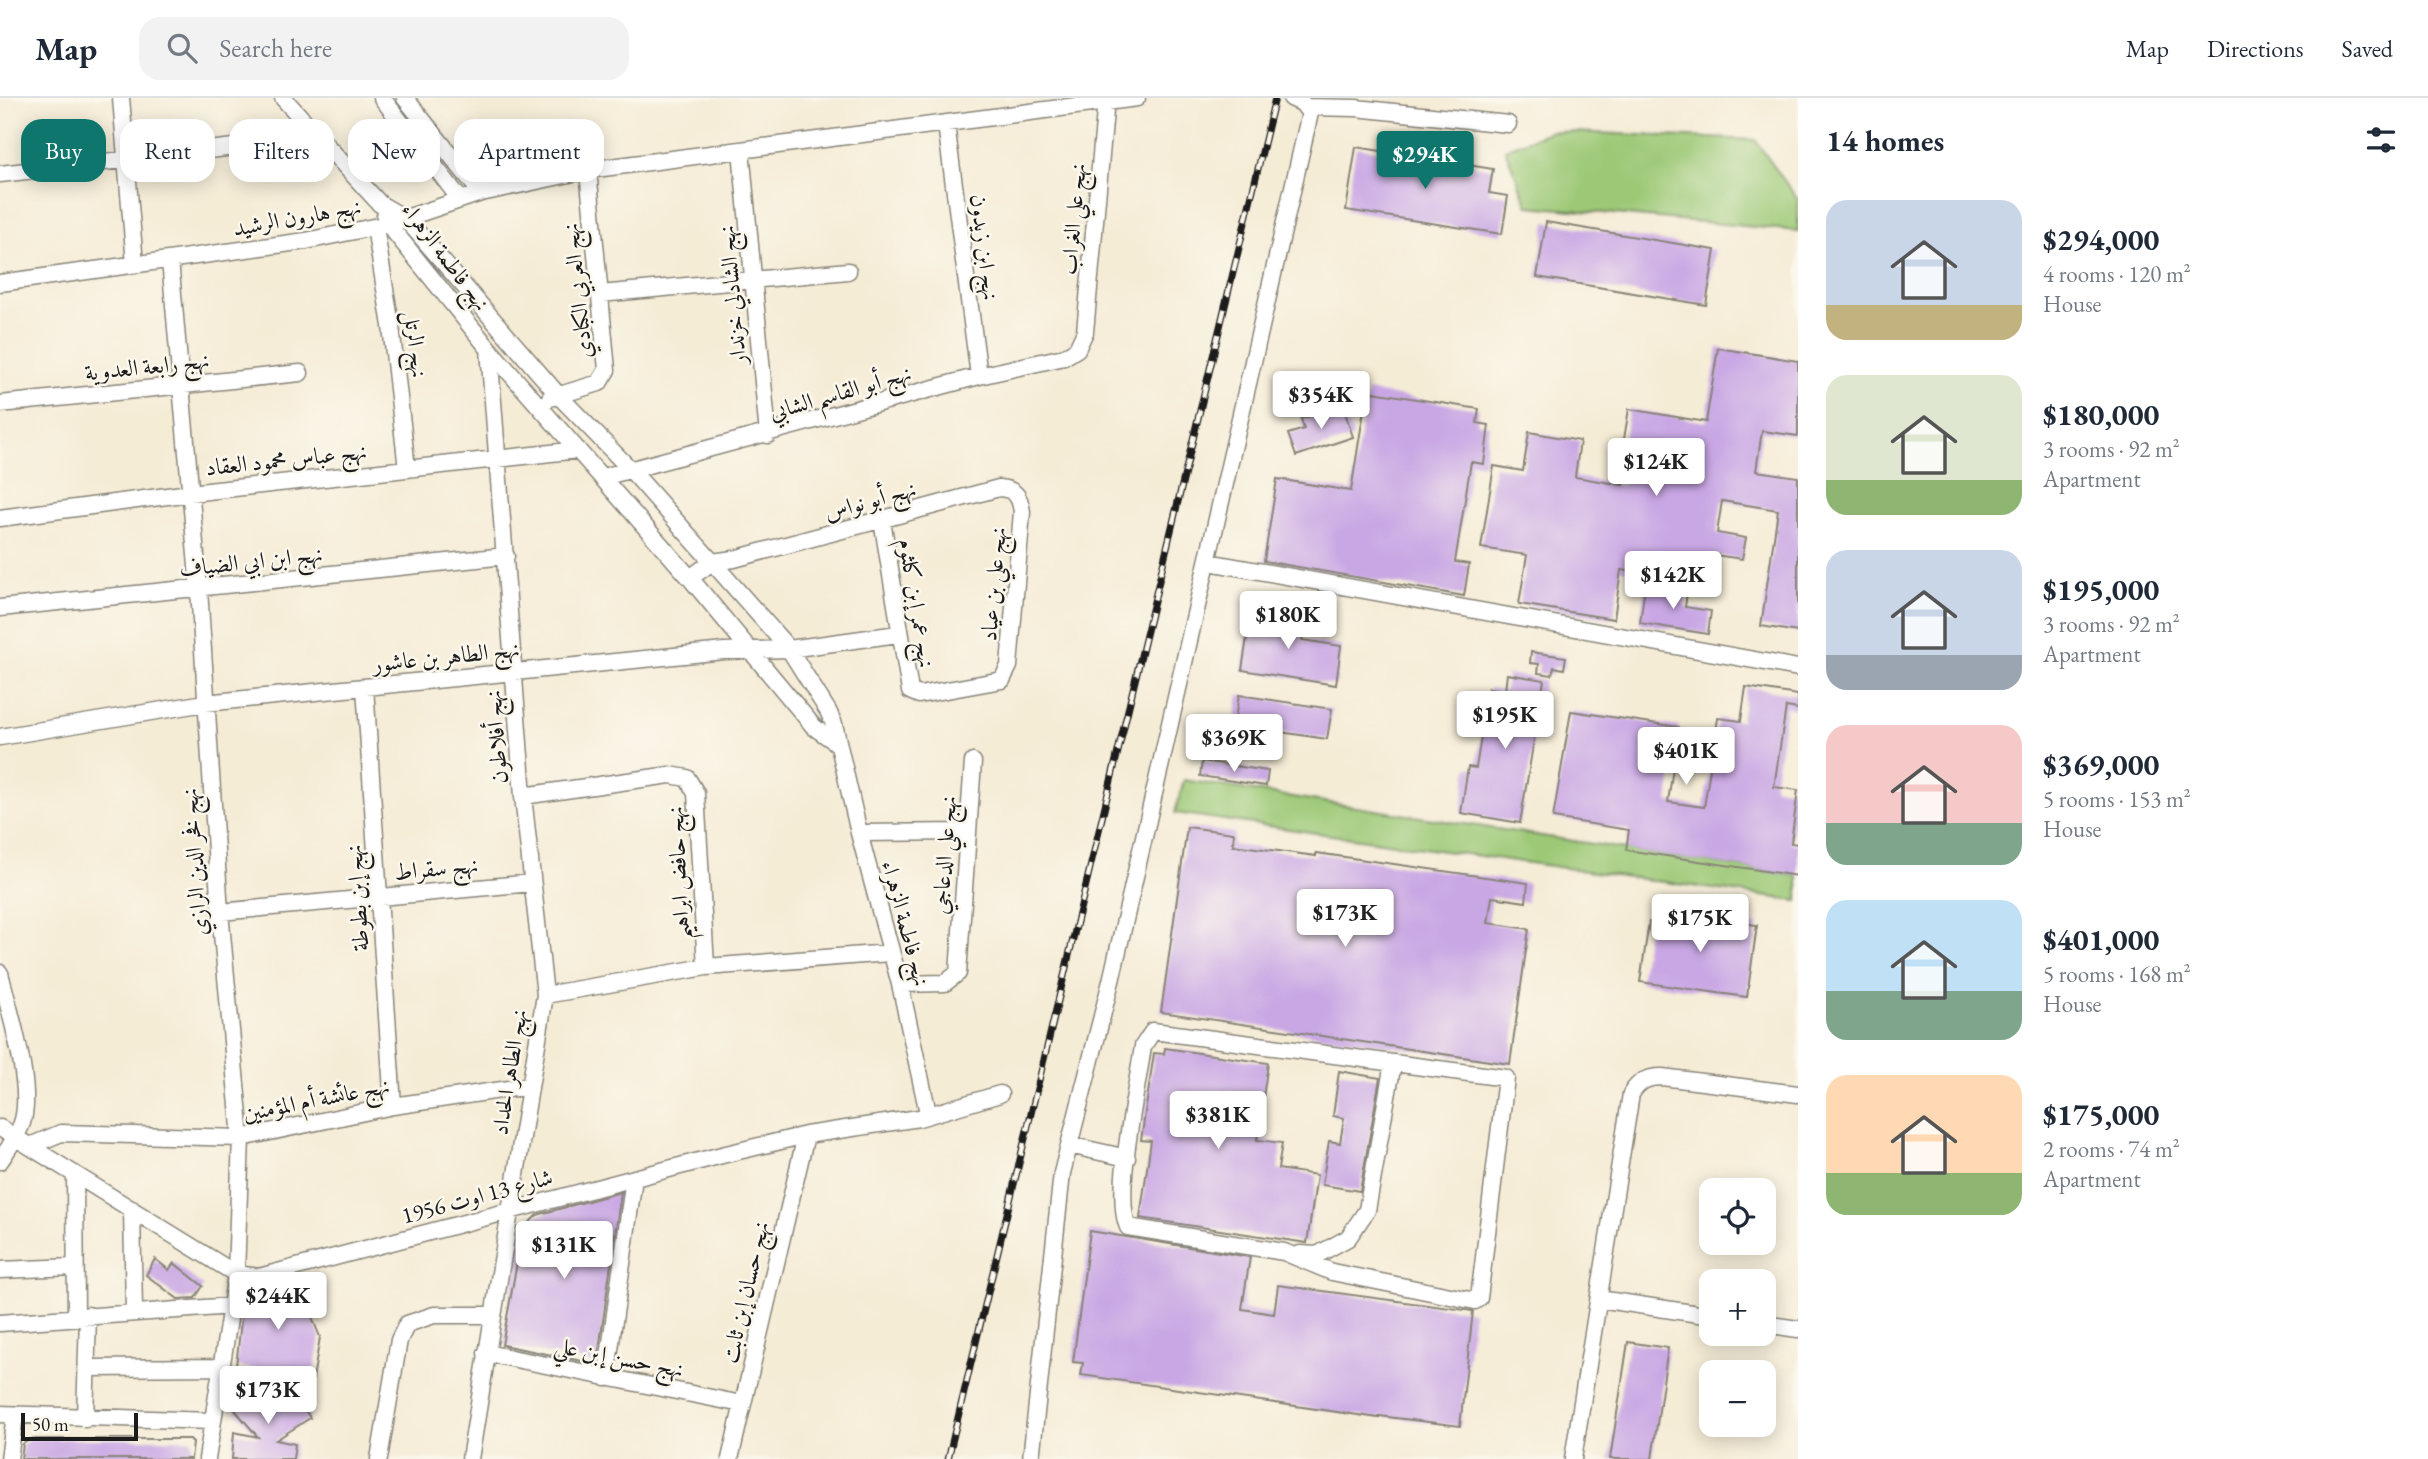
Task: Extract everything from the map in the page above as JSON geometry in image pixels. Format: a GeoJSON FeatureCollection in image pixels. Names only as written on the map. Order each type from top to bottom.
{"type":"FeatureCollection","features":[{"type":"Feature","properties":{"kind":"street"},"geometry":{"type":"LineString","coordinates":[[121,98],[123,119]]}},
{"type":"Feature","properties":{"kind":"street"},"geometry":{"type":"LineString","coordinates":[[283,98],[380,204]]}},
{"type":"Feature","properties":{"kind":"street"},"geometry":{"type":"LineString","coordinates":[[405,98],[481,193]]}},
{"type":"Feature","properties":{"kind":"street","name":"نهج هارون الرشيد"},"geometry":{"type":"LineString","coordinates":[[604,168],[1137,98]]}},
{"type":"Feature","properties":{"kind":"street"},"geometry":{"type":"LineString","coordinates":[[1291,98],[1307,107],[1356,108],[1508,124]]}},
{"type":"Feature","properties":{"kind":"street"},"geometry":{"type":"LineString","coordinates":[[386,99],[460,199]]}},
{"type":"Feature","properties":{"kind":"street","name":"نهج علي الغراب"},"geometry":{"type":"LineString","coordinates":[[1083,341],[1106,100]]}},
{"type":"Feature","properties":{"kind":"street"},"geometry":{"type":"LineString","coordinates":[[1031,1459],[1059,1190],[1111,981],[1281,246],[1310,113],[1307,107]]}},
{"type":"Feature","properties":{"kind":"street","name":"نهج ابن زيدون"},"geometry":{"type":"LineString","coordinates":[[946,124],[979,376]]}},
{"type":"Feature","properties":{"kind":"street","name":"نهج الشادلي خزندار"},"geometry":{"type":"LineString","coordinates":[[741,150],[768,435]]}},
{"type":"Feature","properties":{"kind":"street"},"geometry":{"type":"LineString","coordinates":[[0,174],[120,161]]}},
{"type":"Feature","properties":{"kind":"street"},"geometry":{"type":"LineString","coordinates":[[129,182],[135,264]]}},
{"type":"Feature","properties":{"kind":"street","name":"نهج هارون الرشيد"},"geometry":{"type":"LineString","coordinates":[[0,283],[306,241],[406,219],[460,199],[532,182]]}},
{"type":"Feature","properties":{"kind":"street","name":"نهج العربي الكبادي"},"geometry":{"type":"LineString","coordinates":[[537,402],[599,383],[607,370],[589,182]]}},
{"type":"Feature","properties":{"kind":"street","name":"نهج فاطمة الزهراء"},"geometry":{"type":"LineString","coordinates":[[380,204],[406,219],[559,396],[631,470],[789,649],[828,711],[834,724],[859,833],[900,984],[928,1113]]}},
{"type":"Feature","properties":{"kind":"street","name":"نهج فاطمة الزهراء"},"geometry":{"type":"LineString","coordinates":[[380,204],[381,225],[706,596],[814,727],[838,744]]}},
{"type":"Feature","properties":{"kind":"street","name":"نهج الرتل"},"geometry":{"type":"LineString","coordinates":[[381,225],[407,469]]}},
{"type":"Feature","properties":{"kind":"street","name":"نهج فخر الدين الرازي"},"geometry":{"type":"LineString","coordinates":[[170,260],[199,589],[219,912],[241,1138],[236,1274],[207,1459]]}},
{"type":"Feature","properties":{"kind":"street"},"geometry":{"type":"LineString","coordinates":[[600,294],[754,282],[848,271]]}},
{"type":"Feature","properties":{"kind":"street","name":"نهج أبو القاسم الشابي"},"geometry":{"type":"LineString","coordinates":[[603,477],[768,435],[979,376],[1064,357],[1083,341]]}},
{"type":"Feature","properties":{"kind":"street","name":"نهج أفلاطون"},"geometry":{"type":"LineString","coordinates":[[489,349],[523,796],[545,995]]}},
{"type":"Feature","properties":{"kind":"street","name":"نهج رابعة العدوية"},"geometry":{"type":"LineString","coordinates":[[0,404],[299,373]]}},
{"type":"Feature","properties":{"kind":"street","name":"نهج عباس محمود العقاد"},"geometry":{"type":"LineString","coordinates":[[0,518],[191,493],[578,450]]}},
{"type":"Feature","properties":{"kind":"street","name":"نهج أبو نواس"},"geometry":{"type":"LineString","coordinates":[[712,562],[734,559],[999,488],[1010,489],[1016,494]]}},
{"type":"Feature","properties":{"kind":"street","name":"نهج علي بن عياد"},"geometry":{"type":"LineString","coordinates":[[910,691],[919,695],[997,684],[1005,677],[1009,666],[1022,512],[1016,494]]}},
{"type":"Feature","properties":{"kind":"street","name":"نهج عمر إبن كلثوم"},"geometry":{"type":"LineString","coordinates":[[882,520],[898,634],[910,691]]}},
{"type":"Feature","properties":{"kind":"street","name":"نهج ابن ابي الضياف"},"geometry":{"type":"LineString","coordinates":[[0,608],[506,556]]}},
{"type":"Feature","properties":{"kind":"street"},"geometry":{"type":"LineString","coordinates":[[706,596],[727,579],[734,559]]}},
{"type":"Feature","properties":{"kind":"street"},"geometry":{"type":"LineString","coordinates":[[690,578],[712,562]]}},
{"type":"Feature","properties":{"kind":"street"},"geometry":{"type":"LineString","coordinates":[[1208,562],[1798,668]]}},
{"type":"Feature","properties":{"kind":"street","name":"نهج الطاهر بن عاشور"},"geometry":{"type":"LineString","coordinates":[[0,737],[205,703],[724,651],[789,649],[898,634]]}},
{"type":"Feature","properties":{"kind":"street","name":"نهج إبن بطوطة"},"geometry":{"type":"LineString","coordinates":[[365,687],[393,1106]]}},
{"type":"Feature","properties":{"kind":"street","name":"نهج علي الدعاجي"},"geometry":{"type":"LineString","coordinates":[[900,984],[945,982],[958,973],[973,762]]}},
{"type":"Feature","properties":{"kind":"street","name":"نهج حافض ابراهيم"},"geometry":{"type":"LineString","coordinates":[[523,796],[670,775],[687,778],[696,793],[706,967]]}},
{"type":"Feature","properties":{"kind":"street"},"geometry":{"type":"LineString","coordinates":[[859,833],[968,832]]}},
{"type":"Feature","properties":{"kind":"street","name":"نهج سقراط"},"geometry":{"type":"LineString","coordinates":[[219,912],[532,883]]}},
{"type":"Feature","properties":{"kind":"street","name":"نهج الطاهر الحداد"},"geometry":{"type":"LineString","coordinates":[[470,1459],[511,1209],[528,1086],[545,995],[706,967],[890,953]]}},
{"type":"Feature","properties":{"kind":"street"},"geometry":{"type":"LineString","coordinates":[[0,972],[20,1058],[23,1121],[23,1142],[0,1161]]}},
{"type":"Feature","properties":{"kind":"street"},"geometry":{"type":"LineString","coordinates":[[1284,1252],[1332,1272],[1475,1301],[1479,1298],[1508,1081],[1506,1078],[1153,1031],[1143,1045],[1127,1158],[1123,1209],[1128,1227],[1317,1255],[1348,1238],[1367,1210],[1393,1063]]}},
{"type":"Feature","properties":{"kind":"street"},"geometry":{"type":"LineString","coordinates":[[1573,1459],[1631,1094],[1638,1083],[1649,1077],[1662,1077],[1798,1094]]}},
{"type":"Feature","properties":{"kind":"street","name":"نهج عائشة أم المؤمنين"},"geometry":{"type":"LineString","coordinates":[[23,1142],[61,1133],[241,1138],[393,1106],[528,1086]]}},
{"type":"Feature","properties":{"kind":"street","name":"شارع 13 اوت 1956"},"geometry":{"type":"LineString","coordinates":[[0,1128],[236,1274],[259,1277],[277,1275],[511,1209],[806,1135],[919,1118],[928,1113],[1000,1094]]}},
{"type":"Feature","properties":{"kind":"street","name":"نهج حسان إبن ثابت"},"geometry":{"type":"LineString","coordinates":[[730,1459],[806,1135]]}},
{"type":"Feature","properties":{"kind":"street"},"geometry":{"type":"LineString","coordinates":[[1069,1145],[1127,1158]]}},
{"type":"Feature","properties":{"kind":"street"},"geometry":{"type":"LineString","coordinates":[[75,1174],[74,1267],[87,1368],[85,1419]]}},
{"type":"Feature","properties":{"kind":"street"},"geometry":{"type":"LineString","coordinates":[[606,1378],[634,1178]]}},
{"type":"Feature","properties":{"kind":"street"},"geometry":{"type":"LineString","coordinates":[[132,1209],[134,1311]]}},
{"type":"Feature","properties":{"kind":"street"},"geometry":{"type":"LineString","coordinates":[[0,1270],[74,1267]]}},
{"type":"Feature","properties":{"kind":"street"},"geometry":{"type":"LineString","coordinates":[[1599,1299],[1699,1314]]}},
{"type":"Feature","properties":{"kind":"street"},"geometry":{"type":"LineString","coordinates":[[0,1323],[134,1311],[232,1306]]}},
{"type":"Feature","properties":{"kind":"street"},"geometry":{"type":"LineString","coordinates":[[379,1459],[399,1340],[407,1324],[434,1315],[492,1315]]}},
{"type":"Feature","properties":{"kind":"street"},"geometry":{"type":"LineString","coordinates":[[1776,1326],[1798,1329]]}},
{"type":"Feature","properties":{"kind":"street","name":"نهج حسن إبن علي"},"geometry":{"type":"LineString","coordinates":[[486,1353],[742,1405]]}},
{"type":"Feature","properties":{"kind":"street"},"geometry":{"type":"LineString","coordinates":[[87,1368],[221,1367]]}},
{"type":"Feature","properties":{"kind":"street"},"geometry":{"type":"LineString","coordinates":[[9,1459],[8,1415],[211,1421]]}},
{"type":"Feature","properties":{"kind":"green space"},"geometry":{"type":"Polygon","coordinates":[[[1551,131],[1755,140],[1798,200],[1798,231],[1528,206],[1505,149],[1551,131]]]}},
{"type":"Feature","properties":{"kind":"green space"},"geometry":{"type":"Polygon","coordinates":[[[1184,780],[1798,876],[1798,901],[1175,813],[1184,780]]]}},
{"type":"Feature","properties":{"kind":"building"},"geometry":{"type":"Polygon","coordinates":[[[1356,147],[1493,169],[1489,193],[1508,196],[1502,234],[1346,210],[1356,147]]]}},
{"type":"Feature","properties":{"kind":"building"},"geometry":{"type":"Polygon","coordinates":[[[1546,222],[1715,250],[1706,305],[1537,277],[1546,222]]]}},
{"type":"Feature","properties":{"kind":"building"},"geometry":{"type":"Polygon","coordinates":[[[1718,348],[1798,361],[1798,436],[1762,431],[1756,471],[1798,477],[1798,632],[1761,626],[1778,510],[1722,501],[1717,533],[1746,538],[1742,559],[1714,555],[1712,571],[1658,563],[1656,575],[1621,570],[1614,619],[1519,604],[1527,555],[1481,548],[1494,466],[1523,471],[1529,432],[1580,441],[1575,477],[1623,485],[1627,458],[1621,457],[1629,409],[1706,422],[1718,348]]]}},
{"type":"Feature","properties":{"kind":"building"},"geometry":{"type":"Polygon","coordinates":[[[1367,391],[1479,409],[1477,423],[1489,425],[1484,464],[1471,462],[1455,562],[1469,564],[1464,596],[1264,561],[1277,479],[1351,491],[1367,391]]]}},
{"type":"Feature","properties":{"kind":"building"},"geometry":{"type":"Polygon","coordinates":[[[1343,406],[1353,437],[1296,456],[1288,434],[1304,429],[1301,419],[1343,406]]]}},
{"type":"Feature","properties":{"kind":"building"},"geometry":{"type":"Polygon","coordinates":[[[1645,586],[1687,593],[1685,607],[1711,611],[1708,634],[1640,623],[1645,586]]]}},
{"type":"Feature","properties":{"kind":"building"},"geometry":{"type":"Polygon","coordinates":[[[1251,612],[1304,620],[1302,640],[1341,646],[1336,685],[1242,670],[1251,612]]]}},
{"type":"Feature","properties":{"kind":"building"},"geometry":{"type":"Polygon","coordinates":[[[1531,652],[1566,657],[1564,669],[1554,667],[1552,675],[1538,673],[1539,664],[1530,663],[1531,652]]]}},
{"type":"Feature","properties":{"kind":"building"},"geometry":{"type":"Polygon","coordinates":[[[1507,674],[1544,680],[1520,823],[1461,813],[1468,767],[1476,768],[1489,688],[1505,691],[1507,674]]]}},
{"type":"Feature","properties":{"kind":"building"},"geometry":{"type":"Polygon","coordinates":[[[1746,687],[1798,695],[1798,709],[1786,707],[1774,787],[1798,790],[1791,843],[1798,844],[1798,876],[1626,850],[1629,830],[1553,818],[1571,711],[1679,727],[1668,802],[1704,807],[1718,718],[1741,721],[1746,687]]]}},
{"type":"Feature","properties":{"kind":"building"},"geometry":{"type":"Polygon","coordinates":[[[1239,695],[1332,709],[1327,739],[1234,725],[1239,695]]]}},
{"type":"Feature","properties":{"kind":"building"},"geometry":{"type":"Polygon","coordinates":[[[1202,761],[1268,771],[1266,786],[1200,776],[1202,761]]]}},
{"type":"Feature","properties":{"kind":"building"},"geometry":{"type":"Polygon","coordinates":[[[1187,827],[1234,833],[1233,845],[1316,856],[1316,853],[1528,883],[1526,902],[1492,897],[1488,923],[1529,929],[1510,1064],[1161,1012],[1187,827]]]}},
{"type":"Feature","properties":{"kind":"building"},"geometry":{"type":"Polygon","coordinates":[[[1662,912],[1757,925],[1747,997],[1640,982],[1649,922],[1661,924],[1662,912]]]}},
{"type":"Feature","properties":{"kind":"building"},"geometry":{"type":"Polygon","coordinates":[[[1165,1048],[1268,1063],[1257,1140],[1282,1143],[1278,1169],[1317,1175],[1307,1243],[1140,1218],[1151,1141],[1141,1140],[1154,1053],[1164,1054],[1165,1048]]]}},
{"type":"Feature","properties":{"kind":"building"},"geometry":{"type":"Polygon","coordinates":[[[1339,1071],[1380,1078],[1360,1191],[1322,1185],[1329,1141],[1340,1143],[1344,1118],[1333,1116],[1339,1071]]]}},
{"type":"Feature","properties":{"kind":"building"},"geometry":{"type":"Polygon","coordinates":[[[621,1192],[597,1364],[502,1345],[523,1229],[537,1215],[621,1192]]]}},
{"type":"Feature","properties":{"kind":"building"},"geometry":{"type":"Polygon","coordinates":[[[1090,1231],[1250,1257],[1242,1309],[1274,1314],[1278,1285],[1473,1311],[1460,1426],[1379,1418],[1081,1375],[1083,1363],[1073,1362],[1090,1231]]]}},
{"type":"Feature","properties":{"kind":"building"},"geometry":{"type":"Polygon","coordinates":[[[155,1259],[169,1270],[174,1263],[203,1286],[195,1298],[178,1299],[146,1275],[155,1259]]]}},
{"type":"Feature","properties":{"kind":"building"},"geometry":{"type":"Polygon","coordinates":[[[298,1282],[320,1337],[313,1379],[236,1366],[245,1286],[261,1287],[298,1282]]]}},
{"type":"Feature","properties":{"kind":"building"},"geometry":{"type":"Polygon","coordinates":[[[1628,1342],[1668,1348],[1652,1459],[1610,1459],[1628,1342]]]}},
{"type":"Feature","properties":{"kind":"building"},"geometry":{"type":"Polygon","coordinates":[[[254,1389],[263,1396],[310,1398],[303,1406],[310,1418],[276,1440],[295,1444],[293,1459],[232,1459],[234,1432],[258,1437],[235,1410],[248,1399],[244,1393],[254,1389]]]}},
{"type":"Feature","properties":{"kind":"building"},"geometry":{"type":"Polygon","coordinates":[[[30,1439],[190,1439],[193,1443],[191,1459],[21,1459],[23,1444],[30,1439]]]}},
{"type":"Feature","properties":{"kind":"railway"},"geometry":{"type":"LineString","coordinates":[[948,1459],[1275,98]]}}]}
